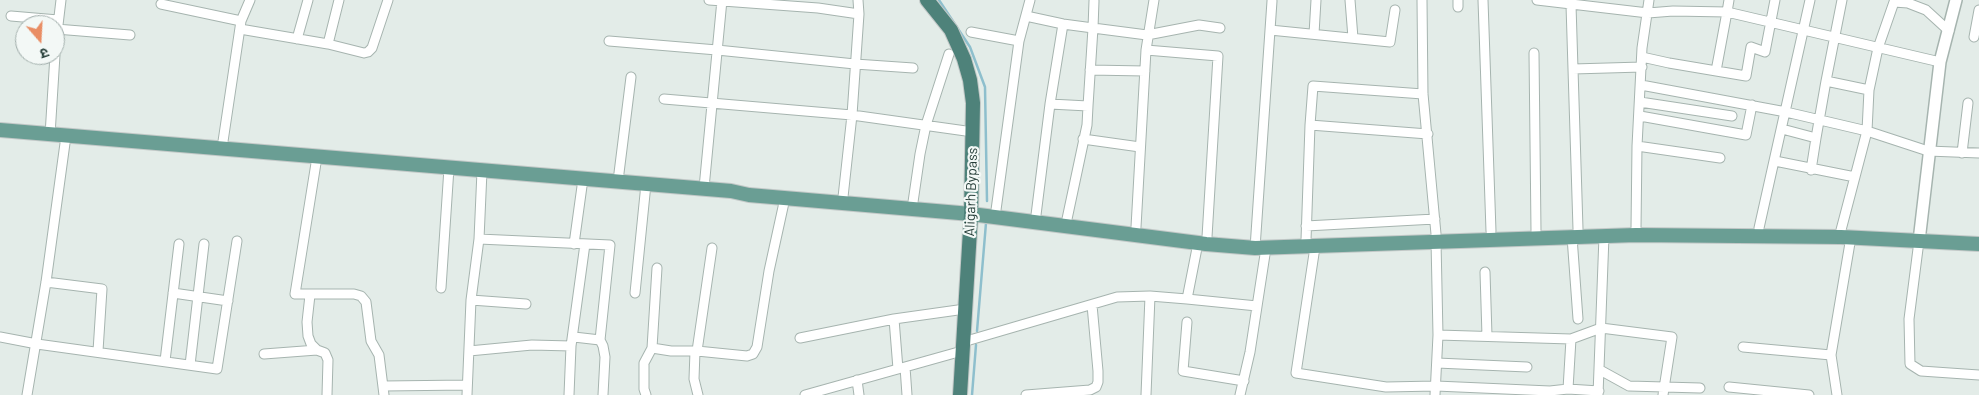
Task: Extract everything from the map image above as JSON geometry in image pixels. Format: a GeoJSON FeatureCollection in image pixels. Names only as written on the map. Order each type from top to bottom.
{"type":"FeatureCollection","features":[{"type":"Feature","properties":{"kind":"highway","name":"Aligarh Bypass"},"geometry":{"type":"LineString","coordinates":[[928,0],[951,30],[964,59],[973,103],[971,210],[960,395]]}},
{"type":"Feature","properties":{"kind":"main road"},"geometry":{"type":"LineString","coordinates":[[0,130],[704,188],[785,198],[996,210],[1136,227],[1151,233]]}},
{"type":"Feature","properties":{"kind":"main road"},"geometry":{"type":"LineString","coordinates":[[731,191],[750,189],[914,202],[1259,246],[1309,238],[1436,238],[1542,233]]}},
{"type":"Feature","properties":{"kind":"main road"},"geometry":{"type":"LineString","coordinates":[[1436,238],[1491,232],[1575,233],[1636,228],[1759,228],[1919,237],[1979,237]]}},
{"type":"Feature","properties":{"kind":"main road"},"geometry":{"type":"LineString","coordinates":[[1575,233],[1604,236],[1846,233]]}},
{"type":"Feature","properties":{"kind":"main road"},"geometry":{"type":"LineString","coordinates":[[1919,237],[1979,244]]}},
{"type":"Feature","properties":{"kind":"street"},"geometry":{"type":"LineString","coordinates":[[58,15],[60,0]]}},
{"type":"Feature","properties":{"kind":"street"},"geometry":{"type":"LineString","coordinates":[[222,148],[241,25],[250,0]]}},
{"type":"Feature","properties":{"kind":"street"},"geometry":{"type":"LineString","coordinates":[[297,39],[308,0]]}},
{"type":"Feature","properties":{"kind":"street"},"geometry":{"type":"LineString","coordinates":[[328,44],[339,0]]}},
{"type":"Feature","properties":{"kind":"street"},"geometry":{"type":"LineString","coordinates":[[161,4],[297,39],[364,53],[372,48],[388,0]]}},
{"type":"Feature","properties":{"kind":"street"},"geometry":{"type":"LineString","coordinates":[[709,0],[818,4],[859,14]]}},
{"type":"Feature","properties":{"kind":"street"},"geometry":{"type":"LineString","coordinates":[[843,197],[852,115],[859,14],[858,0]]}},
{"type":"Feature","properties":{"kind":"street"},"geometry":{"type":"LineString","coordinates":[[996,210],[1019,41],[1030,0]]}},
{"type":"Feature","properties":{"kind":"street"},"geometry":{"type":"LineString","coordinates":[[1136,227],[1147,35],[1154,0]]}},
{"type":"Feature","properties":{"kind":"street"},"geometry":{"type":"LineString","coordinates":[[1314,34],[1316,0]]}},
{"type":"Feature","properties":{"kind":"street"},"geometry":{"type":"LineString","coordinates":[[1350,0],[1353,38]]}},
{"type":"Feature","properties":{"kind":"street"},"geometry":{"type":"LineString","coordinates":[[1422,0],[1423,94],[1436,238],[1438,335],[1436,390]]}},
{"type":"Feature","properties":{"kind":"street"},"geometry":{"type":"LineString","coordinates":[[1483,0],[1491,232]]}},
{"type":"Feature","properties":{"kind":"street"},"geometry":{"type":"LineString","coordinates":[[1537,0],[1648,14],[1727,12],[1804,32],[1940,62]]}},
{"type":"Feature","properties":{"kind":"street"},"geometry":{"type":"LineString","coordinates":[[1636,228],[1637,146],[1642,57],[1649,0]]}},
{"type":"Feature","properties":{"kind":"street"},"geometry":{"type":"LineString","coordinates":[[1716,71],[1729,0]]}},
{"type":"Feature","properties":{"kind":"street"},"geometry":{"type":"LineString","coordinates":[[1642,57],[1746,76],[1750,48],[1766,52],[1775,0]]}},
{"type":"Feature","properties":{"kind":"street"},"geometry":{"type":"LineString","coordinates":[[1759,228],[1810,0]]}},
{"type":"Feature","properties":{"kind":"street"},"geometry":{"type":"LineString","coordinates":[[1810,170],[1842,0]]}},
{"type":"Feature","properties":{"kind":"street"},"geometry":{"type":"LineString","coordinates":[[1956,0],[1940,62],[1928,151],[1909,319],[1910,364],[1921,371],[1979,375]]}},
{"type":"Feature","properties":{"kind":"street"},"geometry":{"type":"LineString","coordinates":[[704,188],[722,1]]}},
{"type":"Feature","properties":{"kind":"street"},"geometry":{"type":"LineString","coordinates":[[1068,219],[1087,125],[1094,1]]}},
{"type":"Feature","properties":{"kind":"street"},"geometry":{"type":"LineString","coordinates":[[1240,395],[1250,352],[1257,306],[1272,1]]}},
{"type":"Feature","properties":{"kind":"street"},"geometry":{"type":"LineString","coordinates":[[1837,395],[1831,355],[1846,233],[1855,177],[1867,131],[1869,90],[1878,48],[1894,2],[1908,3],[1926,10],[1949,30]]}},
{"type":"Feature","properties":{"kind":"street"},"geometry":{"type":"LineString","coordinates":[[1572,5],[1578,319]]}},
{"type":"Feature","properties":{"kind":"street"},"geometry":{"type":"LineString","coordinates":[[1270,30],[1390,42],[1395,10]]}},
{"type":"Feature","properties":{"kind":"street"},"geometry":{"type":"LineString","coordinates":[[1974,37],[1979,10]]}},
{"type":"Feature","properties":{"kind":"street"},"geometry":{"type":"LineString","coordinates":[[11,16],[15,17]]}},
{"type":"Feature","properties":{"kind":"street"},"geometry":{"type":"LineString","coordinates":[[1026,16],[1064,24],[1147,35],[1200,25],[1220,28]]}},
{"type":"Feature","properties":{"kind":"street"},"geometry":{"type":"LineString","coordinates":[[1036,215],[1050,104],[1064,24]]}},
{"type":"Feature","properties":{"kind":"street"},"geometry":{"type":"LineString","coordinates":[[65,26],[130,35]]}},
{"type":"Feature","properties":{"kind":"street"},"geometry":{"type":"LineString","coordinates":[[971,32],[1019,41]]}},
{"type":"Feature","properties":{"kind":"street"},"geometry":{"type":"LineString","coordinates":[[610,41],[912,68]]}},
{"type":"Feature","properties":{"kind":"street"},"geometry":{"type":"LineString","coordinates":[[1146,50],[1218,56],[1203,240],[1187,299]]}},
{"type":"Feature","properties":{"kind":"street"},"geometry":{"type":"LineString","coordinates":[[1534,53],[1542,233]]}},
{"type":"Feature","properties":{"kind":"street"},"geometry":{"type":"LineString","coordinates":[[914,202],[926,125],[949,54]]}},
{"type":"Feature","properties":{"kind":"street"},"geometry":{"type":"LineString","coordinates":[[50,135],[54,65]]}},
{"type":"Feature","properties":{"kind":"street"},"geometry":{"type":"LineString","coordinates":[[1573,69],[1642,67]]}},
{"type":"Feature","properties":{"kind":"street"},"geometry":{"type":"LineString","coordinates":[[1090,70],[1145,71]]}},
{"type":"Feature","properties":{"kind":"street"},"geometry":{"type":"LineString","coordinates":[[618,181],[631,77]]}},
{"type":"Feature","properties":{"kind":"street"},"geometry":{"type":"LineString","coordinates":[[1826,81],[1869,90]]}},
{"type":"Feature","properties":{"kind":"street"},"geometry":{"type":"LineString","coordinates":[[1641,85],[1786,112],[1867,131],[1928,151],[1979,153]]}},
{"type":"Feature","properties":{"kind":"street"},"geometry":{"type":"LineString","coordinates":[[1423,94],[1313,86],[1310,125],[1309,238],[1296,373],[1385,391],[1550,391],[1568,389],[1599,393],[1604,236]]}},
{"type":"Feature","properties":{"kind":"street"},"geometry":{"type":"LineString","coordinates":[[664,99],[852,115],[973,132]]}},
{"type":"Feature","properties":{"kind":"street"},"geometry":{"type":"LineString","coordinates":[[1640,102],[1732,116]]}},
{"type":"Feature","properties":{"kind":"street"},"geometry":{"type":"LineString","coordinates":[[1962,153],[1968,103]]}},
{"type":"Feature","properties":{"kind":"street"},"geometry":{"type":"LineString","coordinates":[[1050,104],[1088,106]]}},
{"type":"Feature","properties":{"kind":"street"},"geometry":{"type":"LineString","coordinates":[[1640,116],[1746,135],[1752,105]]}},
{"type":"Feature","properties":{"kind":"street"},"geometry":{"type":"LineString","coordinates":[[1310,125],[1428,134]]}},
{"type":"Feature","properties":{"kind":"street"},"geometry":{"type":"LineString","coordinates":[[1782,129],[1816,138]]}},
{"type":"Feature","properties":{"kind":"street"},"geometry":{"type":"LineString","coordinates":[[27,395],[37,344],[66,136]]}},
{"type":"Feature","properties":{"kind":"street"},"geometry":{"type":"LineString","coordinates":[[1083,139],[1140,147]]}},
{"type":"Feature","properties":{"kind":"street"},"geometry":{"type":"LineString","coordinates":[[1637,146],[1720,158]]}},
{"type":"Feature","properties":{"kind":"street"},"geometry":{"type":"LineString","coordinates":[[317,157],[295,294],[354,294],[361,296],[366,302],[371,341],[379,355],[384,390],[467,390],[470,300],[478,239],[482,171]]}},
{"type":"Feature","properties":{"kind":"street"},"geometry":{"type":"LineString","coordinates":[[1775,161],[1810,170],[1855,177]]}},
{"type":"Feature","properties":{"kind":"street"},"geometry":{"type":"LineString","coordinates":[[441,288],[449,168]]}},
{"type":"Feature","properties":{"kind":"street"},"geometry":{"type":"LineString","coordinates":[[574,244],[583,179]]}},
{"type":"Feature","properties":{"kind":"street"},"geometry":{"type":"LineString","coordinates":[[635,293],[646,184]]}},
{"type":"Feature","properties":{"kind":"street"},"geometry":{"type":"LineString","coordinates":[[652,348],[671,352],[696,351],[747,356],[753,354],[756,347],[769,271],[785,198]]}},
{"type":"Feature","properties":{"kind":"street"},"geometry":{"type":"LineString","coordinates":[[1309,238],[1434,219]]}},
{"type":"Feature","properties":{"kind":"street"},"geometry":{"type":"LineString","coordinates":[[478,239],[610,245],[600,340],[604,346],[605,357],[603,395]]}},
{"type":"Feature","properties":{"kind":"street"},"geometry":{"type":"LineString","coordinates":[[0,337],[37,344],[217,369],[237,241]]}},
{"type":"Feature","properties":{"kind":"street"},"geometry":{"type":"LineString","coordinates":[[165,361],[179,244]]}},
{"type":"Feature","properties":{"kind":"street"},"geometry":{"type":"LineString","coordinates":[[190,365],[204,244]]}},
{"type":"Feature","properties":{"kind":"street"},"geometry":{"type":"LineString","coordinates":[[569,395],[573,342],[585,244]]}},
{"type":"Feature","properties":{"kind":"street"},"geometry":{"type":"LineString","coordinates":[[698,395],[694,379],[696,351],[712,248]]}},
{"type":"Feature","properties":{"kind":"street"},"geometry":{"type":"LineString","coordinates":[[646,395],[644,363],[652,348],[658,268]]}},
{"type":"Feature","properties":{"kind":"street"},"geometry":{"type":"LineString","coordinates":[[1485,272],[1487,336]]}},
{"type":"Feature","properties":{"kind":"street"},"geometry":{"type":"LineString","coordinates":[[46,282],[102,289],[98,351]]}},
{"type":"Feature","properties":{"kind":"street"},"geometry":{"type":"LineString","coordinates":[[173,293],[228,301]]}},
{"type":"Feature","properties":{"kind":"street"},"geometry":{"type":"LineString","coordinates":[[310,295],[307,322],[308,336],[311,344],[317,350],[325,353],[328,360],[327,395]]}},
{"type":"Feature","properties":{"kind":"street"},"geometry":{"type":"LineString","coordinates":[[805,395],[902,368],[963,346],[1117,297],[1150,296],[1257,306]]}},
{"type":"Feature","properties":{"kind":"street"},"geometry":{"type":"LineString","coordinates":[[1146,395],[1150,296]]}},
{"type":"Feature","properties":{"kind":"street"},"geometry":{"type":"LineString","coordinates":[[470,300],[526,304]]}},
{"type":"Feature","properties":{"kind":"street"},"geometry":{"type":"LineString","coordinates":[[1026,395],[1090,390],[1096,387],[1098,382],[1092,305]]}},
{"type":"Feature","properties":{"kind":"street"},"geometry":{"type":"LineString","coordinates":[[800,338],[894,319],[965,309]]}},
{"type":"Feature","properties":{"kind":"street"},"geometry":{"type":"LineString","coordinates":[[894,319],[908,395]]}},
{"type":"Feature","properties":{"kind":"street"},"geometry":{"type":"LineString","coordinates":[[1187,322],[1183,371],[1244,380]]}},
{"type":"Feature","properties":{"kind":"street"},"geometry":{"type":"LineString","coordinates":[[1438,335],[1571,339],[1602,328],[1672,337],[1664,391]]}},
{"type":"Feature","properties":{"kind":"street"},"geometry":{"type":"LineString","coordinates":[[1568,389],[1571,339]]}},
{"type":"Feature","properties":{"kind":"street"},"geometry":{"type":"LineString","coordinates":[[469,351],[600,340]]}},
{"type":"Feature","properties":{"kind":"street"},"geometry":{"type":"LineString","coordinates":[[1743,347],[1831,355]]}},
{"type":"Feature","properties":{"kind":"street"},"geometry":{"type":"LineString","coordinates":[[264,354],[317,350]]}},
{"type":"Feature","properties":{"kind":"street"},"geometry":{"type":"LineString","coordinates":[[1437,362],[1527,366]]}},
{"type":"Feature","properties":{"kind":"street"},"geometry":{"type":"LineString","coordinates":[[1600,370],[1628,390],[1664,391],[1700,388]]}},
{"type":"Feature","properties":{"kind":"street"},"geometry":{"type":"LineString","coordinates":[[857,380],[859,395]]}},
{"type":"Feature","properties":{"kind":"street"},"geometry":{"type":"LineString","coordinates":[[1729,387],[1809,395]]}},
{"type":"Feature","properties":{"kind":"waterway"},"geometry":{"type":"LineString","coordinates":[[939,0],[970,47],[985,87],[987,201]]}},
{"type":"Feature","properties":{"kind":"waterway"},"geometry":{"type":"LineString","coordinates":[[977,331],[986,223]]}},
{"type":"Feature","properties":{"kind":"waterway"},"geometry":{"type":"LineString","coordinates":[[972,395],[976,345]]}}]}
